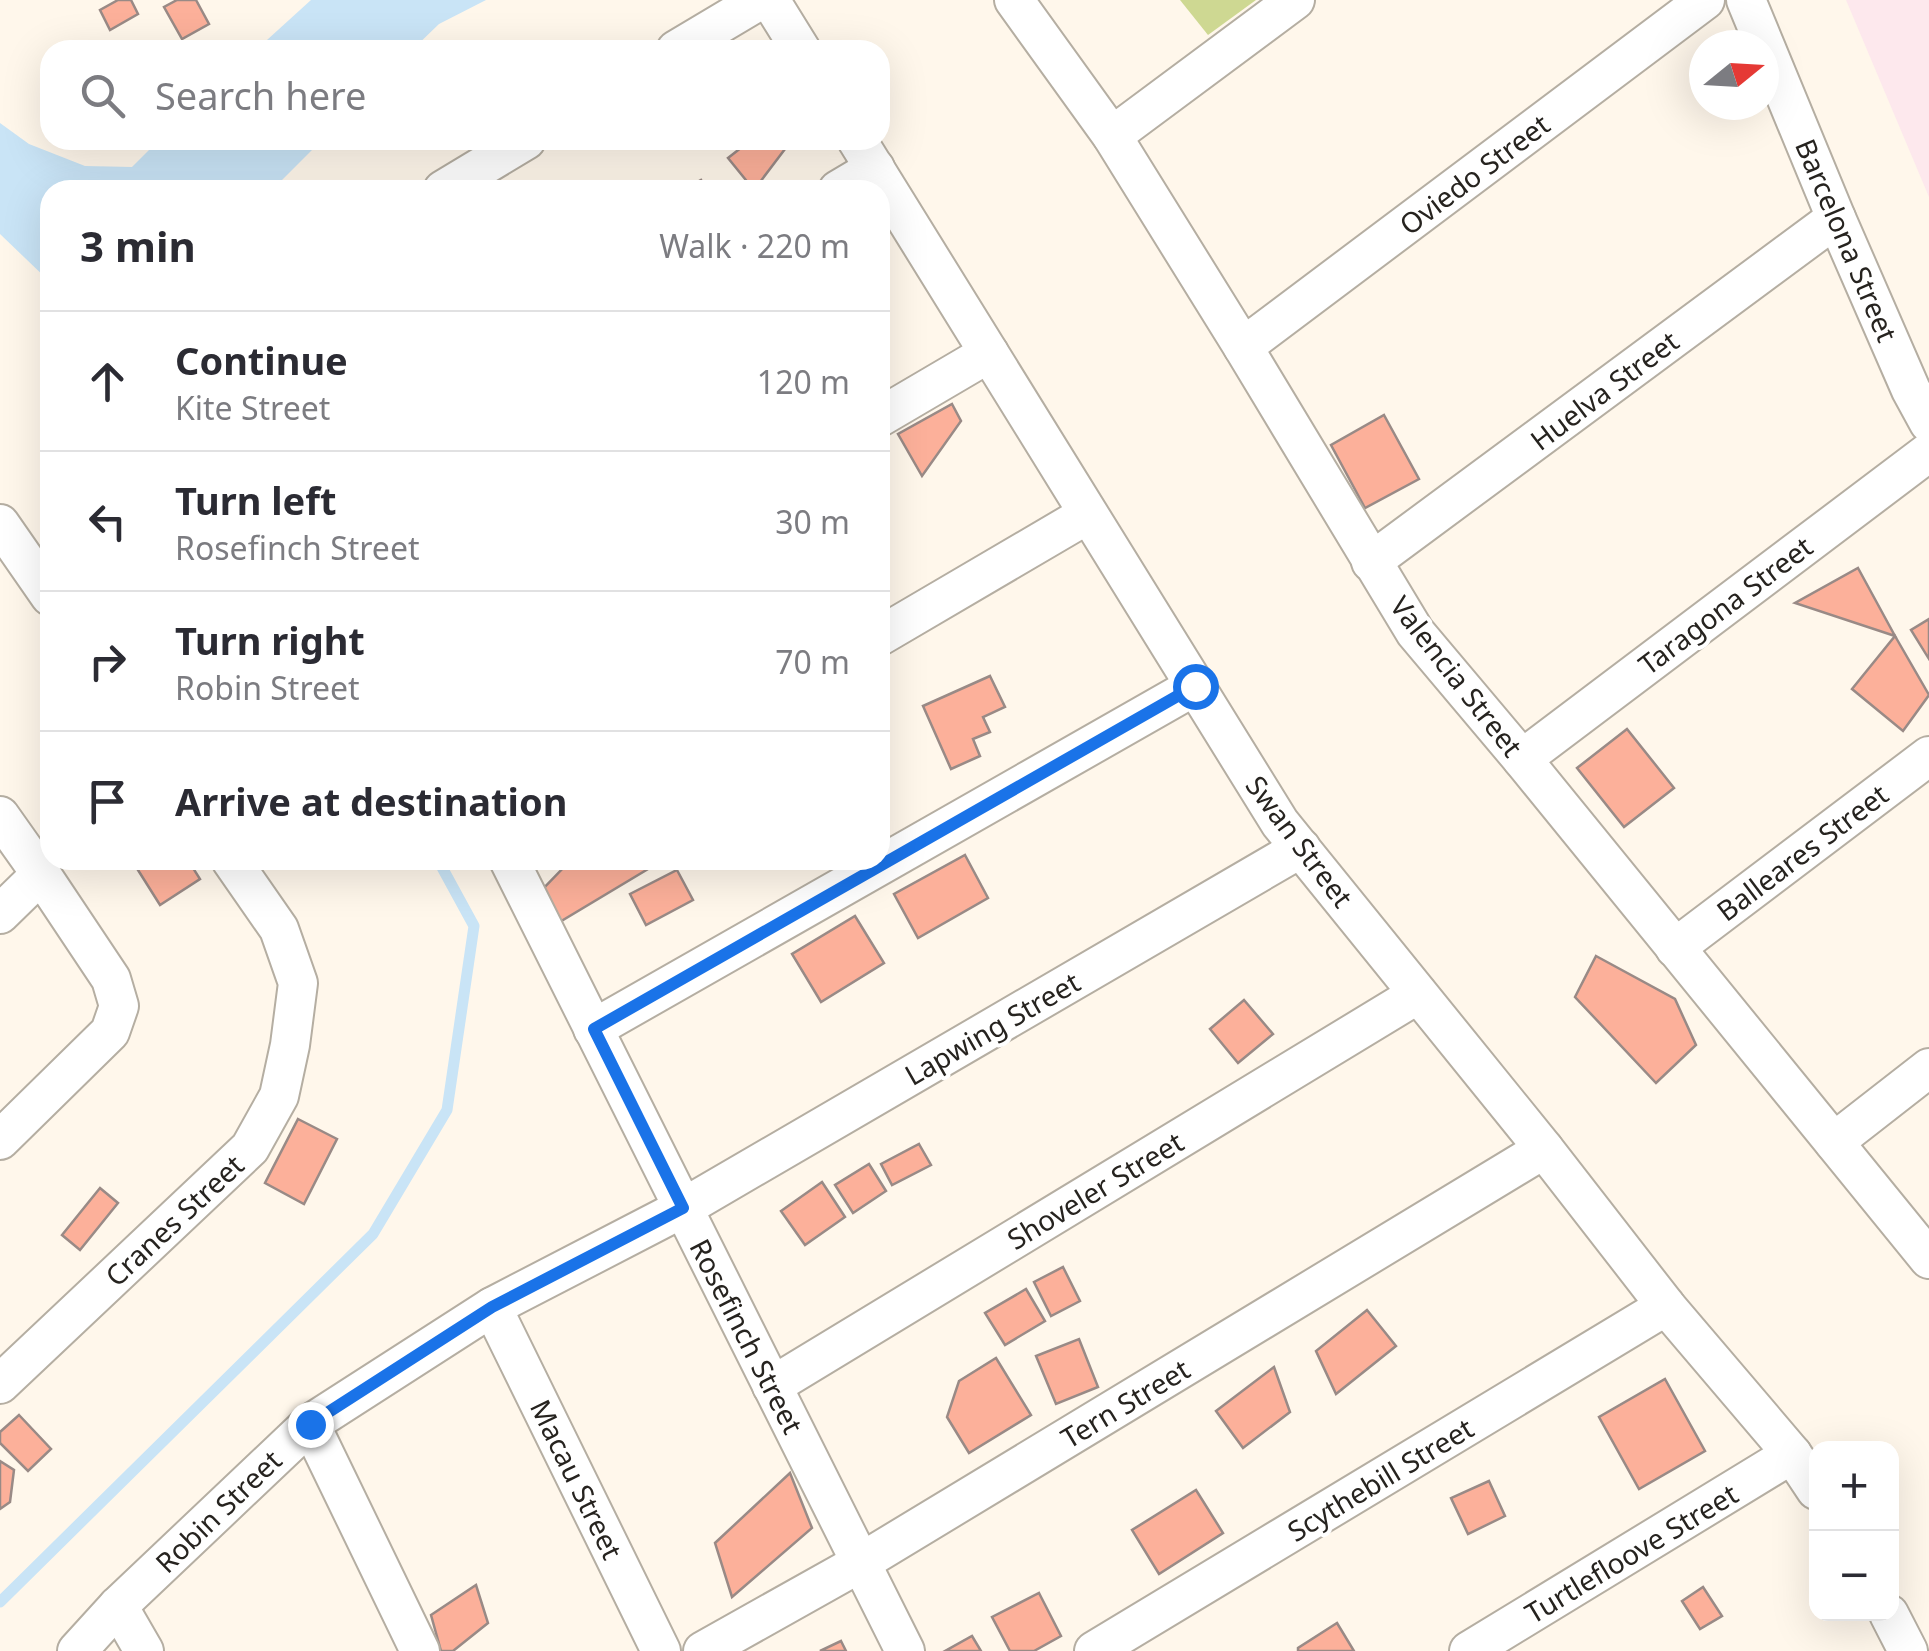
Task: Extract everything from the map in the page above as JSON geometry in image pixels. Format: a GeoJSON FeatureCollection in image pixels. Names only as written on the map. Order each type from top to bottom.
{"type":"FeatureCollection","features":[{"type":"Feature","properties":{"kind":"street"},"geometry":{"type":"LineString","coordinates":[[693,40],[760,0]]}},
{"type":"Feature","properties":{"kind":"street"},"geometry":{"type":"LineString","coordinates":[[770,0],[795,40]]}},
{"type":"Feature","properties":{"kind":"street","name":"Valencia Street"},"geometry":{"type":"LineString","coordinates":[[1014,0],[1112,136],[1415,632],[1929,1258]]}},
{"type":"Feature","properties":{"kind":"street"},"geometry":{"type":"LineString","coordinates":[[1112,136],[1295,0]]}},
{"type":"Feature","properties":{"kind":"street","name":"Oviedo Street"},"geometry":{"type":"LineString","coordinates":[[1243,347],[1706,0]]}},
{"type":"Feature","properties":{"kind":"street","name":"Barcelona Street"},"geometry":{"type":"LineString","coordinates":[[1746,0],[1836,218],[1929,423]]}},
{"type":"Feature","properties":{"kind":"street"},"geometry":{"type":"LineString","coordinates":[[459,180],[509,150]]}},
{"type":"Feature","properties":{"kind":"street"},"geometry":{"type":"LineString","coordinates":[[846,180],[866,154]]}},
{"type":"Feature","properties":{"kind":"street","name":"Swan Street"},"geometry":{"type":"LineString","coordinates":[[866,154],[882,180]]}},
{"type":"Feature","properties":{"kind":"street","name":"Swan Street"},"geometry":{"type":"LineString","coordinates":[[890,193],[1280,823],[1809,1480]]}},
{"type":"Feature","properties":{"kind":"street","name":"Huelva Street"},"geometry":{"type":"LineString","coordinates":[[1371,562],[1836,218]]}},
{"type":"Feature","properties":{"kind":"street"},"geometry":{"type":"LineString","coordinates":[[890,411],[989,352]]}},
{"type":"Feature","properties":{"kind":"street","name":"Taragona Street"},"geometry":{"type":"LineString","coordinates":[[1522,759],[1929,452]]}},
{"type":"Feature","properties":{"kind":"street"},"geometry":{"type":"LineString","coordinates":[[890,630],[1088,514]]}},
{"type":"Feature","properties":{"kind":"street"},"geometry":{"type":"LineString","coordinates":[[0,524],[40,582]]}},
{"type":"Feature","properties":{"kind":"street"},"geometry":{"type":"LineString","coordinates":[[890,860],[1195,686]]}},
{"type":"Feature","properties":{"kind":"street","name":"Balleares Street"},"geometry":{"type":"LineString","coordinates":[[1674,948],[1929,756]]}},
{"type":"Feature","properties":{"kind":"street"},"geometry":{"type":"LineString","coordinates":[[0,816],[111,979],[119,1006],[110,1032],[0,1140]]}},
{"type":"Feature","properties":{"kind":"street","name":"Lapwing Street"},"geometry":{"type":"LineString","coordinates":[[683,1208],[1301,848]]}},
{"type":"Feature","properties":{"kind":"street","name":"Cranes Street"},"geometry":{"type":"LineString","coordinates":[[0,1384],[250,1148],[278,1096],[298,983],[279,929],[238,870]]}},
{"type":"Feature","properties":{"kind":"street","name":"Rosefinch Street"},"geometry":{"type":"LineString","coordinates":[[513,870],[904,1651]]}},
{"type":"Feature","properties":{"kind":"street"},"geometry":{"type":"LineString","coordinates":[[594,1029],[873,870]]}},
{"type":"Feature","properties":{"kind":"street"},"geometry":{"type":"LineString","coordinates":[[0,914],[41,874]]}},
{"type":"Feature","properties":{"kind":"street","name":"Shoveler Street"},"geometry":{"type":"LineString","coordinates":[[772,1386],[1418,994]]}},
{"type":"Feature","properties":{"kind":"street"},"geometry":{"type":"LineString","coordinates":[[1834,1142],[1929,1068]]}},
{"type":"Feature","properties":{"kind":"street","name":"Tern Street"},"geometry":{"type":"LineString","coordinates":[[703,1651],[860,1563],[1544,1149]]}},
{"type":"Feature","properties":{"kind":"street","name":"Robin Street"},"geometry":{"type":"LineString","coordinates":[[77,1651],[118,1606],[310,1424],[492,1307],[683,1208]]}},
{"type":"Feature","properties":{"kind":"street","name":"Scythebill Street"},"geometry":{"type":"LineString","coordinates":[[1094,1651],[1666,1306]]}},
{"type":"Feature","properties":{"kind":"street","name":"Macau Street"},"geometry":{"type":"LineString","coordinates":[[492,1307],[661,1651]]}},
{"type":"Feature","properties":{"kind":"street"},"geometry":{"type":"LineString","coordinates":[[310,1424],[420,1651]]}},
{"type":"Feature","properties":{"kind":"street","name":"Turtlefloove Street"},"geometry":{"type":"LineString","coordinates":[[1469,1651],[1792,1454]]}},
{"type":"Feature","properties":{"kind":"street"},"geometry":{"type":"LineString","coordinates":[[118,1606],[144,1651]]}},
{"type":"Feature","properties":{"kind":"street"},"geometry":{"type":"LineString","coordinates":[[1893,1621],[1908,1651]]}},
{"type":"Feature","properties":{"kind":"shaded area"},"geometry":{"type":"Polygon","coordinates":[[[1846,0],[1929,0],[1929,197],[1846,0]]]}},
{"type":"Feature","properties":{"kind":"green space"},"geometry":{"type":"Polygon","coordinates":[[[1180,0],[1256,0],[1208,35],[1180,0]]]}},
{"type":"Feature","properties":{"kind":"water"},"geometry":{"type":"Polygon","coordinates":[[[311,0],[486,0],[439,24],[422,40],[267,40],[311,0]]]}},
{"type":"Feature","properties":{"kind":"water"},"geometry":{"type":"Polygon","coordinates":[[[0,123],[40,150],[85,166],[132,167],[149,150],[312,150],[282,180],[40,180],[40,272],[0,234],[0,123]]]}},
{"type":"Feature","properties":{"kind":"building"},"geometry":{"type":"Polygon","coordinates":[[[118,0],[131,0],[138,14],[110,30],[100,10],[118,0]]]}},
{"type":"Feature","properties":{"kind":"building"},"geometry":{"type":"Polygon","coordinates":[[[177,0],[196,0],[209,24],[182,39],[164,7],[177,0]]]}},
{"type":"Feature","properties":{"kind":"building"},"geometry":{"type":"Polygon","coordinates":[[[738,150],[784,150],[762,180],[746,180],[728,158],[738,150]]]}},
{"type":"Feature","properties":{"kind":"building"},"geometry":{"type":"Polygon","coordinates":[[[952,404],[961,421],[922,476],[898,434],[952,404]]]}},
{"type":"Feature","properties":{"kind":"building"},"geometry":{"type":"Polygon","coordinates":[[[1384,415],[1419,479],[1365,508],[1331,445],[1384,415]]]}},
{"type":"Feature","properties":{"kind":"building"},"geometry":{"type":"Polygon","coordinates":[[[1858,568],[1895,636],[1795,603],[1858,568]]]}},
{"type":"Feature","properties":{"kind":"building"},"geometry":{"type":"Polygon","coordinates":[[[1929,619],[1929,659],[1911,630],[1929,619]]]}},
{"type":"Feature","properties":{"kind":"building"},"geometry":{"type":"Polygon","coordinates":[[[1895,636],[1929,695],[1903,731],[1852,689],[1895,636]]]}},
{"type":"Feature","properties":{"kind":"building"},"geometry":{"type":"Polygon","coordinates":[[[990,676],[1005,707],[983,717],[990,732],[973,739],[980,756],[951,769],[923,706],[990,676]]]}},
{"type":"Feature","properties":{"kind":"building"},"geometry":{"type":"Polygon","coordinates":[[[1627,729],[1674,788],[1624,827],[1577,768],[1627,729]]]}},
{"type":"Feature","properties":{"kind":"building"},"geometry":{"type":"Polygon","coordinates":[[[965,855],[988,898],[918,938],[894,894],[965,855]]]}},
{"type":"Feature","properties":{"kind":"building"},"geometry":{"type":"Polygon","coordinates":[[[138,870],[194,870],[200,879],[160,905],[138,870]]]}},
{"type":"Feature","properties":{"kind":"building"},"geometry":{"type":"Polygon","coordinates":[[[561,870],[646,870],[558,923],[540,892],[561,870]]]}},
{"type":"Feature","properties":{"kind":"building"},"geometry":{"type":"Polygon","coordinates":[[[677,870],[693,900],[646,925],[630,894],[677,870]]]}},
{"type":"Feature","properties":{"kind":"building"},"geometry":{"type":"Polygon","coordinates":[[[855,916],[884,963],[821,1002],[792,954],[855,916]]]}},
{"type":"Feature","properties":{"kind":"building"},"geometry":{"type":"Polygon","coordinates":[[[1596,956],[1675,999],[1696,1045],[1656,1083],[1575,997],[1596,956]]]}},
{"type":"Feature","properties":{"kind":"building"},"geometry":{"type":"Polygon","coordinates":[[[1244,1000],[1273,1034],[1238,1063],[1210,1029],[1244,1000]]]}},
{"type":"Feature","properties":{"kind":"building"},"geometry":{"type":"Polygon","coordinates":[[[298,1119],[337,1139],[304,1204],[265,1183],[298,1119]]]}},
{"type":"Feature","properties":{"kind":"building"},"geometry":{"type":"Polygon","coordinates":[[[919,1144],[931,1165],[892,1185],[881,1164],[919,1144]]]}},
{"type":"Feature","properties":{"kind":"building"},"geometry":{"type":"Polygon","coordinates":[[[869,1164],[886,1191],[853,1213],[835,1185],[869,1164]]]}},
{"type":"Feature","properties":{"kind":"building"},"geometry":{"type":"Polygon","coordinates":[[[822,1182],[845,1217],[805,1245],[781,1211],[822,1182]]]}},
{"type":"Feature","properties":{"kind":"building"},"geometry":{"type":"Polygon","coordinates":[[[100,1188],[118,1203],[80,1250],[62,1235],[100,1188]]]}},
{"type":"Feature","properties":{"kind":"building"},"geometry":{"type":"Polygon","coordinates":[[[1063,1267],[1080,1301],[1051,1316],[1034,1282],[1063,1267]]]}},
{"type":"Feature","properties":{"kind":"building"},"geometry":{"type":"Polygon","coordinates":[[[1026,1289],[1045,1321],[1005,1345],[985,1313],[1026,1289]]]}},
{"type":"Feature","properties":{"kind":"building"},"geometry":{"type":"Polygon","coordinates":[[[1367,1310],[1396,1346],[1336,1394],[1316,1351],[1367,1310]]]}},
{"type":"Feature","properties":{"kind":"building"},"geometry":{"type":"Polygon","coordinates":[[[1079,1339],[1098,1387],[1056,1404],[1036,1356],[1079,1339]]]}},
{"type":"Feature","properties":{"kind":"building"},"geometry":{"type":"Polygon","coordinates":[[[996,1358],[1031,1415],[969,1453],[947,1417],[959,1381],[996,1358]]]}},
{"type":"Feature","properties":{"kind":"building"},"geometry":{"type":"Polygon","coordinates":[[[1274,1367],[1290,1412],[1243,1448],[1216,1411],[1274,1367]]]}},
{"type":"Feature","properties":{"kind":"building"},"geometry":{"type":"Polygon","coordinates":[[[1665,1379],[1705,1451],[1639,1489],[1599,1417],[1665,1379]]]}},
{"type":"Feature","properties":{"kind":"building"},"geometry":{"type":"Polygon","coordinates":[[[19,1415],[51,1449],[28,1471],[0,1443],[0,1432],[19,1415]]]}},
{"type":"Feature","properties":{"kind":"building"},"geometry":{"type":"Polygon","coordinates":[[[0,1461],[14,1470],[10,1502],[0,1509],[0,1461]]]}},
{"type":"Feature","properties":{"kind":"building"},"geometry":{"type":"Polygon","coordinates":[[[790,1473],[812,1528],[732,1597],[715,1543],[790,1473]]]}},
{"type":"Feature","properties":{"kind":"building"},"geometry":{"type":"Polygon","coordinates":[[[1489,1481],[1505,1516],[1468,1534],[1451,1498],[1489,1481]]]}},
{"type":"Feature","properties":{"kind":"building"},"geometry":{"type":"Polygon","coordinates":[[[1196,1490],[1223,1533],[1159,1574],[1132,1530],[1196,1490]]]}},
{"type":"Feature","properties":{"kind":"building"},"geometry":{"type":"Polygon","coordinates":[[[476,1585],[488,1623],[453,1651],[441,1651],[431,1615],[476,1585]]]}},
{"type":"Feature","properties":{"kind":"building"},"geometry":{"type":"Polygon","coordinates":[[[1703,1587],[1722,1616],[1700,1629],[1682,1601],[1703,1587]]]}},
{"type":"Feature","properties":{"kind":"building"},"geometry":{"type":"Polygon","coordinates":[[[1039,1593],[1061,1636],[1034,1651],[1010,1651],[992,1617],[1039,1593]]]}},
{"type":"Feature","properties":{"kind":"building"},"geometry":{"type":"Polygon","coordinates":[[[1337,1623],[1354,1651],[1298,1651],[1298,1648],[1337,1623]]]}},
{"type":"Feature","properties":{"kind":"building"},"geometry":{"type":"Polygon","coordinates":[[[972,1636],[981,1651],[945,1651],[972,1636]]]}},
{"type":"Feature","properties":{"kind":"building"},"geometry":{"type":"Polygon","coordinates":[[[841,1641],[846,1651],[820,1651],[841,1641]]]}},
{"type":"Feature","properties":{"kind":"waterway"},"geometry":{"type":"LineString","coordinates":[[0,1602],[373,1234],[447,1110],[474,926],[443,870]]}},
{"type":"Feature","properties":{"kind":"route"},"geometry":{"type":"LineString","coordinates":[[310,1424],[492,1307],[683,1208],[594,1029],[1195,686]]}}]}
